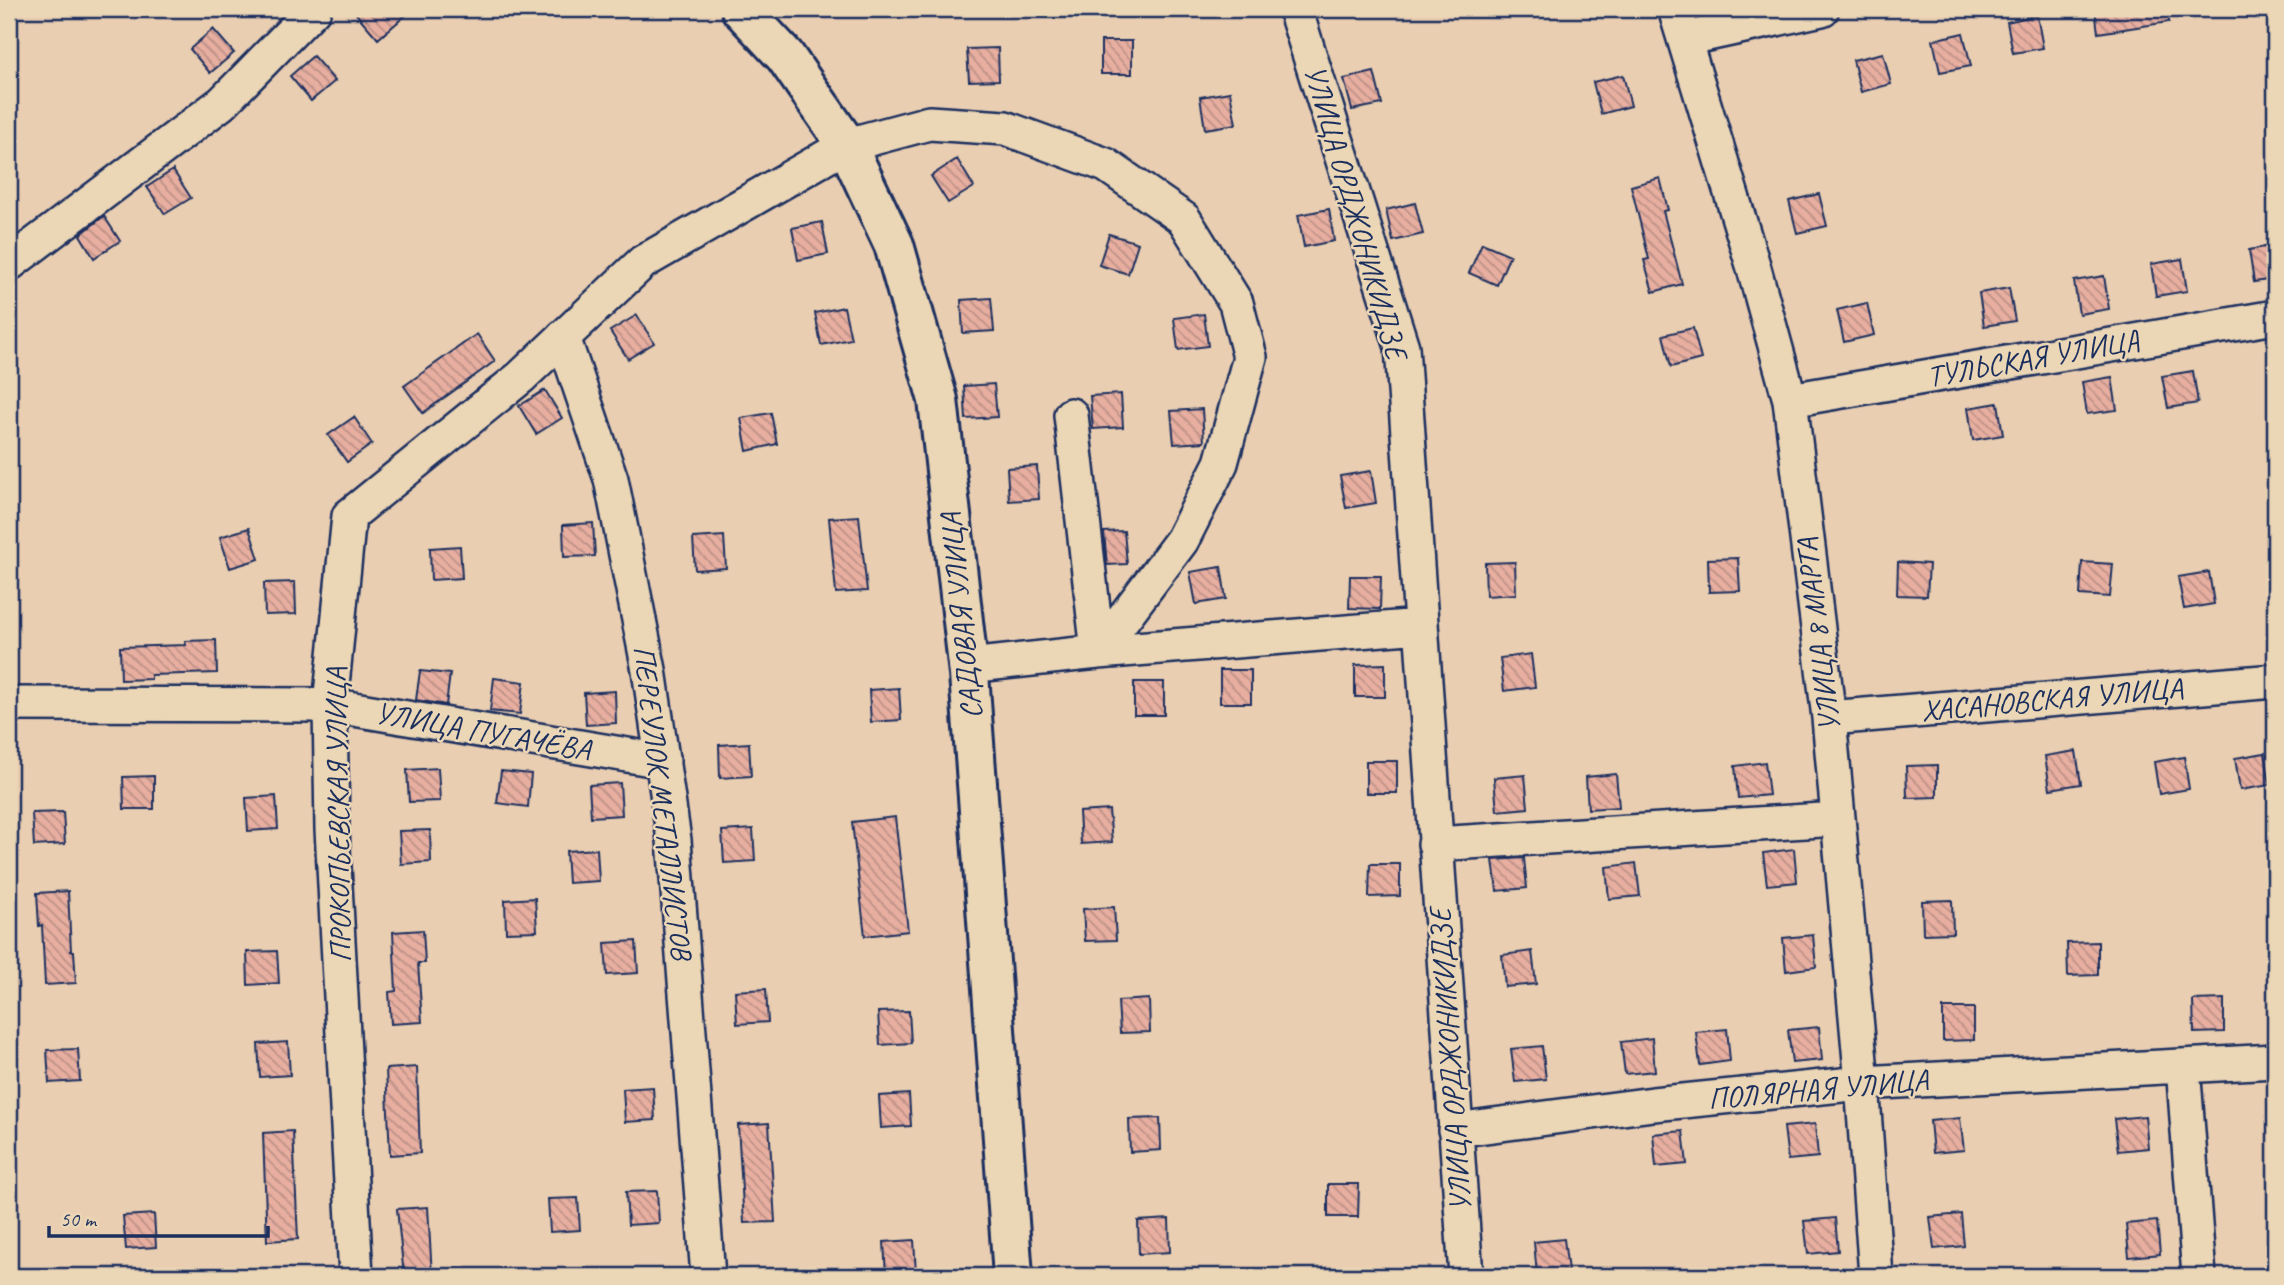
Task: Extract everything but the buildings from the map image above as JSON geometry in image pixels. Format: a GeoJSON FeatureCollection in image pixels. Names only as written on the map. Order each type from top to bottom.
{"type":"FeatureCollection","features":[{"type":"Feature","properties":{"kind":"street"},"geometry":{"type":"LineString","coordinates":[[9,264],[222,103],[314,9]]}},
{"type":"Feature","properties":{"kind":"street","name":"САДОВАЯ УЛИЦА"},"geometry":{"type":"LineString","coordinates":[[741,9],[785,56],[847,145],[894,245],[938,400],[968,666],[1013,1276]]}},
{"type":"Feature","properties":{"kind":"street","name":"УЛИЦА ОРДЖОНИКИДЗЕ"},"geometry":{"type":"LineString","coordinates":[[1296,9],[1402,347],[1466,1276]]}},
{"type":"Feature","properties":{"kind":"street"},"geometry":{"type":"LineString","coordinates":[[1680,24],[1822,9]]}},
{"type":"Feature","properties":{"kind":"street","name":"УЛИЦА 8 МАРТА"},"geometry":{"type":"LineString","coordinates":[[1680,24],[1753,265],[1790,400],[1829,718],[1877,1276]]}},
{"type":"Feature","properties":{"kind":"street","name":"ПРОКОПЬЕВСКАЯ УЛИЦА"},"geometry":{"type":"LineString","coordinates":[[356,1276],[332,829],[330,705],[349,516],[521,377],[643,262],[847,145],[929,123],[1005,128],[1107,165],[1184,219],[1236,303],[1250,357],[1221,463],[1182,540],[1098,652]]}},
{"type":"Feature","properties":{"kind":"street","name":"ТУЛЬСКАЯ УЛИЦА"},"geometry":{"type":"LineString","coordinates":[[1790,400],[2275,317]]}},
{"type":"Feature","properties":{"kind":"street","name":"ПЕРЕУЛОК МЕТАЛЛИСТОВ"},"geometry":{"type":"LineString","coordinates":[[563,337],[611,480],[649,670],[674,840],[708,1276]]}},
{"type":"Feature","properties":{"kind":"street"},"geometry":{"type":"LineString","coordinates":[[1071,415],[1098,652]]}},
{"type":"Feature","properties":{"kind":"street"},"geometry":{"type":"LineString","coordinates":[[968,666],[1098,652],[1420,626]]}},
{"type":"Feature","properties":{"kind":"street","name":"ХАСАНОВСКАЯ УЛИЦА"},"geometry":{"type":"LineString","coordinates":[[1829,718],[2275,681]]}},
{"type":"Feature","properties":{"kind":"street","name":"УЛИЦА ПУГАЧЁВА"},"geometry":{"type":"LineString","coordinates":[[9,704],[330,705],[663,761]]}},
{"type":"Feature","properties":{"kind":"street"},"geometry":{"type":"LineString","coordinates":[[1435,844],[1838,819]]}},
{"type":"Feature","properties":{"kind":"street","name":"ПОЛЯРНАЯ УЛИЦА"},"geometry":{"type":"LineString","coordinates":[[1455,1130],[1653,1104],[1862,1083],[2275,1061]]}},
{"type":"Feature","properties":{"kind":"street"},"geometry":{"type":"LineString","coordinates":[[2183,1066],[2199,1276]]}}]}
